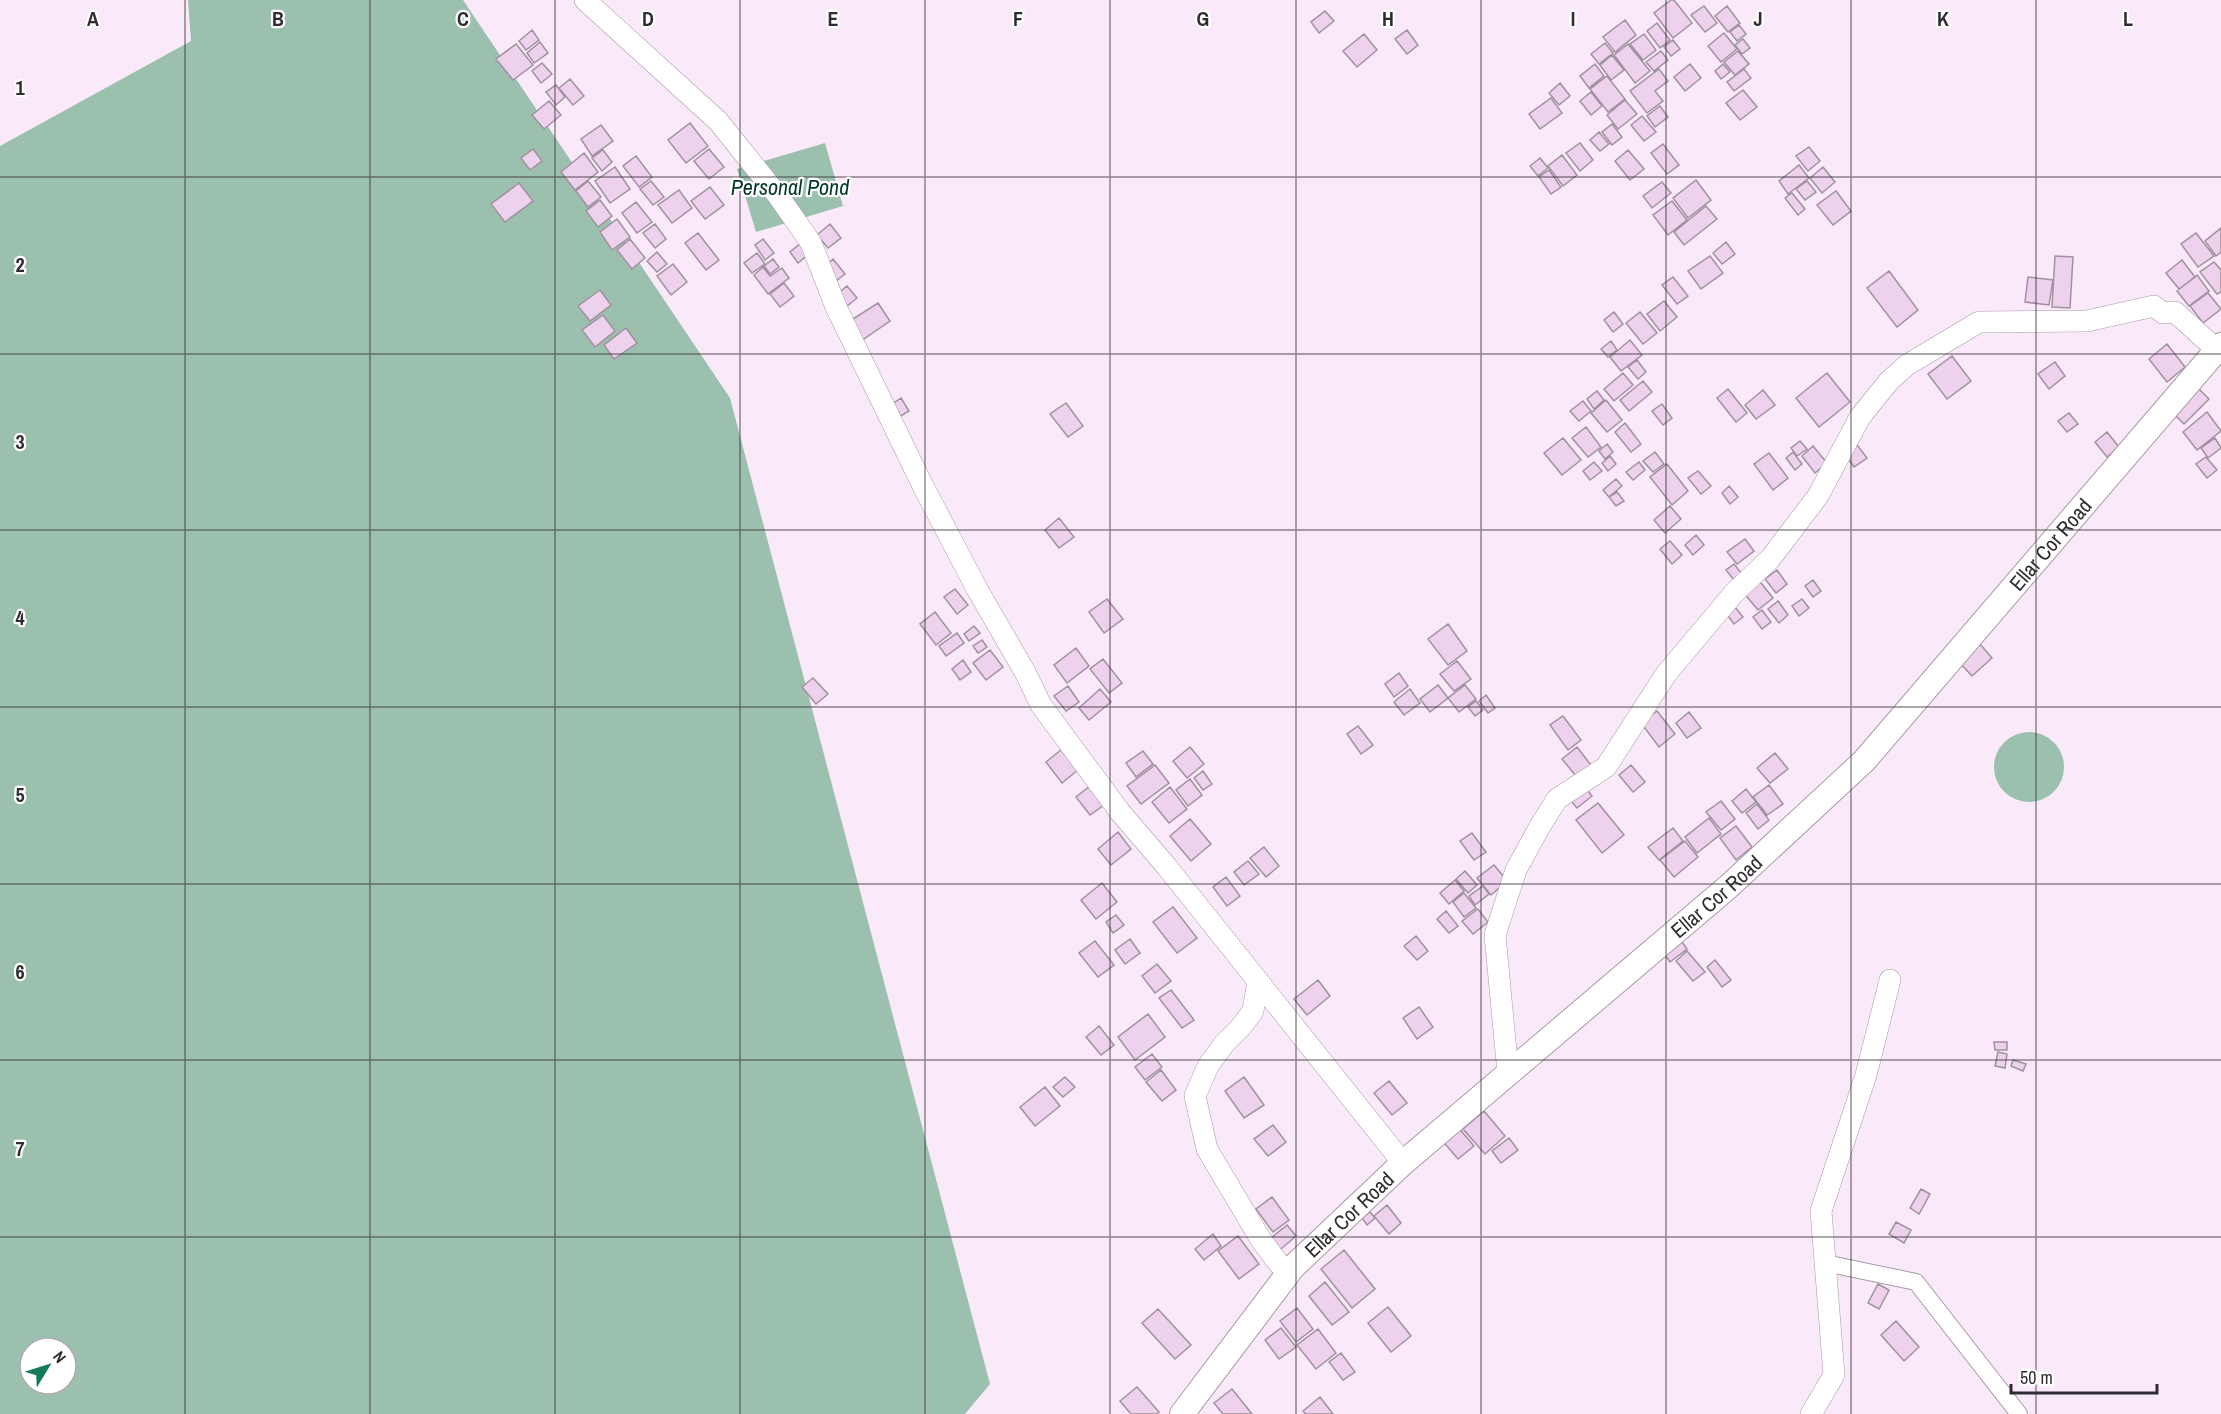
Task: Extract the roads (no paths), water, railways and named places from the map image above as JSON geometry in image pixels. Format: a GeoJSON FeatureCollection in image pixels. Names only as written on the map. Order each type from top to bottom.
{"type":"FeatureCollection","features":[{"type":"Feature","properties":{"kind":"main road","name":"Ellar Cor Road"},"geometry":{"type":"LineString","coordinates":[[1182,1414],[1293,1267],[1403,1163],[1728,886],[1864,761],[2219,348]]}},
{"type":"Feature","properties":{"kind":"street"},"geometry":{"type":"LineString","coordinates":[[585,0],[718,121],[779,197],[811,243],[836,307],[923,486],[1041,705],[1120,812],[1167,867],[1403,1163]]}},
{"type":"Feature","properties":{"kind":"street"},"geometry":{"type":"LineString","coordinates":[[1508,1073],[1495,935],[1516,870],[1539,828],[1557,799],[1606,767],[1666,674],[1735,592],[1770,559],[1818,496],[1860,417],[1889,381],[1907,365],[1979,322],[2087,321],[2154,306],[2163,313],[2175,312],[2219,348]]}},
{"type":"Feature","properties":{"kind":"street"},"geometry":{"type":"LineString","coordinates":[[1811,1414],[1834,1375],[1821,1211],[1866,1075],[1890,980]]}},
{"type":"Feature","properties":{"kind":"street"},"geometry":{"type":"LineString","coordinates":[[1258,981],[1253,1011],[1208,1066],[1195,1096],[1207,1149],[1261,1240],[1279,1264]]}},
{"type":"Feature","properties":{"kind":"street"},"geometry":{"type":"LineString","coordinates":[[1825,1263],[1916,1282],[2019,1414]]}},
{"type":"Feature","properties":{"kind":"water"},"geometry":{"type":"Polygon","coordinates":[[[188,0],[463,0],[730,398],[990,1384],[965,1414],[0,1414],[0,146],[191,41],[188,0]]]}},
{"type":"Feature","properties":{"kind":"water","name":"Personal Pond"},"geometry":{"type":"Polygon","coordinates":[[[825,143],[843,206],[756,232],[737,169],[825,143]]]}},
{"type":"Feature","properties":{"kind":"water"},"geometry":{"type":"Polygon","coordinates":[[[2029,732],[2042,735],[2054,742],[2061,754],[2064,767],[2061,780],[2054,792],[2042,799],[2029,802],[2016,799],[2004,792],[1997,780],[1994,767],[1997,754],[2004,742],[2016,735],[2029,732]]]}}]}
